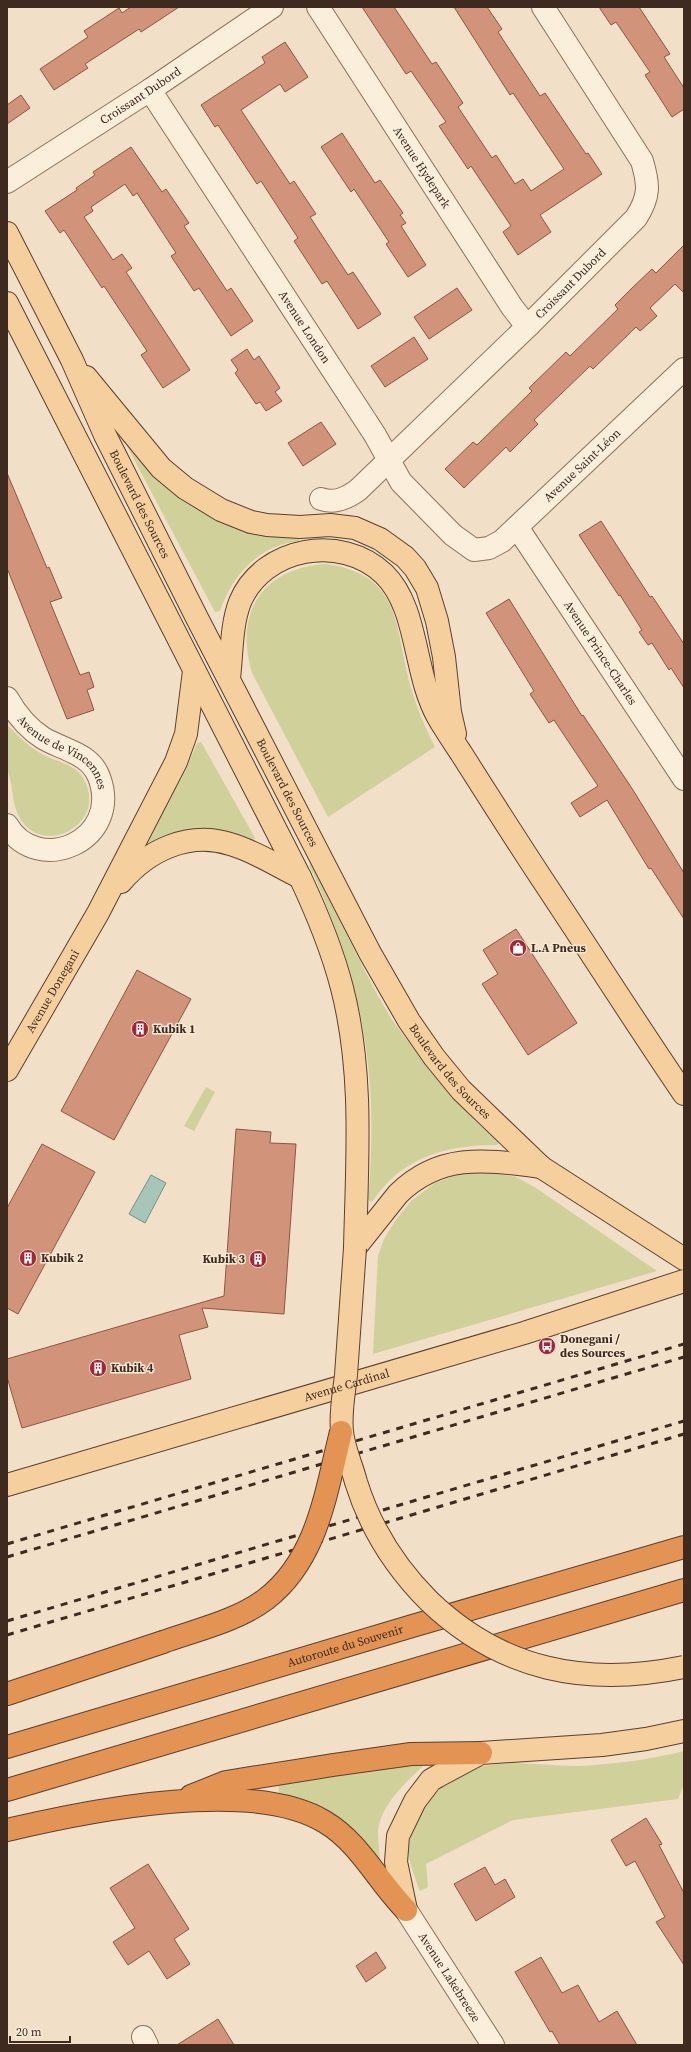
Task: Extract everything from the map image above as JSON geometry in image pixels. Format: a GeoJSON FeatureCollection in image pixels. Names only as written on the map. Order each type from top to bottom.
{"type":"FeatureCollection","features":[{"type":"Feature","properties":{"kind":"highway"},"geometry":{"type":"LineString","coordinates":[[7,1694],[241,1614],[266,1599],[284,1581],[299,1562],[314,1536],[342,1432]]}},
{"type":"Feature","properties":{"kind":"highway","name":"Autoroute du Souvenir"},"geometry":{"type":"LineString","coordinates":[[7,1748],[401,1629],[684,1547]]}},
{"type":"Feature","properties":{"kind":"highway"},"geometry":{"type":"LineString","coordinates":[[7,1790],[684,1590]]}},
{"type":"Feature","properties":{"kind":"highway"},"geometry":{"type":"LineString","coordinates":[[180,1800],[226,1782],[411,1754],[481,1753]]}},
{"type":"Feature","properties":{"kind":"highway"},"geometry":{"type":"LineString","coordinates":[[7,1830],[107,1811],[180,1800],[268,1803],[285,1806],[312,1815],[325,1822],[348,1840],[365,1859],[390,1893],[406,1910]]}},
{"type":"Feature","properties":{"kind":"main road","name":"Boulevard des Sources"},"geometry":{"type":"LineString","coordinates":[[7,233],[72,360],[105,435],[370,953],[406,1016],[448,1075],[475,1104],[541,1167],[684,1259]]}},
{"type":"Feature","properties":{"kind":"main road"},"geometry":{"type":"LineString","coordinates":[[7,302],[300,877],[330,948],[347,1011],[355,1062],[358,1108],[355,1248],[342,1432],[366,1510],[390,1555],[419,1591],[444,1615],[471,1636],[503,1653],[532,1664],[564,1672],[619,1675],[684,1667]]}},
{"type":"Feature","properties":{"kind":"main road"},"geometry":{"type":"LineString","coordinates":[[72,360],[126,423],[152,458],[172,478],[198,496],[236,517],[267,525],[300,527],[330,525],[355,528],[380,539],[405,557],[420,576],[436,615],[444,657],[450,712],[462,754]]}},
{"type":"Feature","properties":{"kind":"main road"},"geometry":{"type":"LineString","coordinates":[[229,678],[236,613],[246,590],[266,567],[290,554],[317,551],[345,554],[370,564],[382,572],[397,590],[410,620],[420,669],[429,700],[438,717],[502,819],[684,1094]]}},
{"type":"Feature","properties":{"kind":"main road"},"geometry":{"type":"LineString","coordinates":[[98,913],[179,756],[188,721],[194,671]]}},
{"type":"Feature","properties":{"kind":"main road"},"geometry":{"type":"LineString","coordinates":[[98,913],[114,890],[139,862],[153,853],[185,841],[214,840],[229,843],[300,877]]}},
{"type":"Feature","properties":{"kind":"main road","name":"Avenue Donegani"},"geometry":{"type":"LineString","coordinates":[[7,1070],[98,913]]}},
{"type":"Feature","properties":{"kind":"main road"},"geometry":{"type":"LineString","coordinates":[[355,1248],[406,1186],[429,1171],[442,1166],[483,1160],[541,1167]]}},
{"type":"Feature","properties":{"kind":"main road","name":"Avenue Cardinal"},"geometry":{"type":"LineString","coordinates":[[7,1485],[516,1335],[684,1281]]}},
{"type":"Feature","properties":{"kind":"main road"},"geometry":{"type":"LineString","coordinates":[[406,1910],[396,1862],[398,1836],[408,1812],[422,1790],[431,1780],[481,1753],[565,1748],[634,1741],[684,1731]]}},
{"type":"Feature","properties":{"kind":"street","name":"Croissant Dubord"},"geometry":{"type":"LineString","coordinates":[[7,182],[150,90],[272,7]]}},
{"type":"Feature","properties":{"kind":"street","name":"Avenue Hydepark"},"geometry":{"type":"LineString","coordinates":[[318,7],[512,307],[522,320],[529,325]]}},
{"type":"Feature","properties":{"kind":"street","name":"Croissant Dubord"},"geometry":{"type":"LineString","coordinates":[[321,499],[335,501],[351,495],[529,325],[636,218],[647,196],[648,184],[642,161],[637,150],[543,7]]}},
{"type":"Feature","properties":{"kind":"street","name":"Avenue London"},"geometry":{"type":"LineString","coordinates":[[150,90],[375,435],[401,482],[453,535],[474,550]]}},
{"type":"Feature","properties":{"kind":"street","name":"Avenue Saint-Léon"},"geometry":{"type":"LineString","coordinates":[[474,550],[481,550],[495,545],[517,527],[684,369]]}},
{"type":"Feature","properties":{"kind":"street","name":"Avenue Prince-Charles"},"geometry":{"type":"LineString","coordinates":[[517,527],[684,779]]}},
{"type":"Feature","properties":{"kind":"street","name":"Avenue de Vincennes"},"geometry":{"type":"LineString","coordinates":[[7,698],[19,717],[33,731],[51,742],[76,753],[94,766],[99,777],[103,801],[102,811],[91,832],[83,840],[63,849],[44,848],[27,843],[17,837],[7,824]]}},
{"type":"Feature","properties":{"kind":"street","name":"Avenue Lakebreeze"},"geometry":{"type":"LineString","coordinates":[[406,1910],[493,2045]]}},
{"type":"Feature","properties":{"kind":"green space"},"geometry":{"type":"Polygon","coordinates":[[[120,433],[153,472],[299,537],[299,541],[271,549],[260,555],[249,564],[232,585],[220,611],[215,612],[120,433]]]}},
{"type":"Feature","properties":{"kind":"green space"},"geometry":{"type":"Polygon","coordinates":[[[326,564],[351,570],[369,579],[382,591],[390,606],[396,623],[415,701],[435,747],[328,817],[252,673],[247,651],[247,631],[251,613],[258,598],[270,584],[285,574],[304,567],[326,564]]]}},
{"type":"Feature","properties":{"kind":"green space"},"geometry":{"type":"Polygon","coordinates":[[[7,725],[33,748],[47,757],[75,769],[83,778],[89,795],[87,810],[80,823],[68,831],[54,836],[40,834],[27,827],[17,812],[7,765],[7,725]]]}},
{"type":"Feature","properties":{"kind":"green space"},"geometry":{"type":"Polygon","coordinates":[[[201,742],[255,838],[253,841],[225,832],[199,830],[173,833],[147,845],[146,842],[185,772],[197,743],[201,742]]]}},
{"type":"Feature","properties":{"kind":"green space"},"geometry":{"type":"Polygon","coordinates":[[[311,864],[374,989],[392,1020],[426,1065],[475,1121],[499,1142],[497,1145],[443,1151],[411,1164],[397,1174],[372,1202],[368,1200],[371,1154],[371,1111],[369,1069],[363,1028],[354,988],[342,948],[327,907],[309,865],[311,864]]]}},
{"type":"Feature","properties":{"kind":"green space"},"geometry":{"type":"Polygon","coordinates":[[[206,1087],[215,1092],[194,1131],[184,1126],[206,1087]]]}},
{"type":"Feature","properties":{"kind":"green space"},"geometry":{"type":"Polygon","coordinates":[[[487,1172],[516,1177],[536,1188],[657,1271],[373,1354],[378,1256],[384,1239],[395,1221],[411,1201],[435,1183],[459,1174],[487,1172]]]}},
{"type":"Feature","properties":{"kind":"green space"},"geometry":{"type":"Polygon","coordinates":[[[684,1751],[684,1784],[678,1799],[513,1820],[426,1864],[428,1887],[420,1891],[408,1854],[411,1836],[416,1822],[433,1796],[456,1777],[470,1770],[496,1764],[520,1763],[579,1766],[618,1763],[684,1751]]]}},
{"type":"Feature","properties":{"kind":"green space"},"geometry":{"type":"Polygon","coordinates":[[[429,1760],[397,1793],[384,1812],[378,1833],[380,1864],[329,1815],[312,1803],[279,1793],[278,1781],[429,1760]]]}},
{"type":"Feature","properties":{"kind":"shaded area"},"geometry":{"type":"Polygon","coordinates":[[[151,1175],[166,1183],[145,1223],[129,1214],[151,1175]]]}},
{"type":"Feature","properties":{"kind":"building"},"geometry":{"type":"Polygon","coordinates":[[[131,7],[179,7],[141,32],[139,29],[85,64],[88,68],[54,90],[40,69],[88,37],[84,31],[119,8],[122,13],[131,7]]]}},
{"type":"Feature","properties":{"kind":"building"},"geometry":{"type":"Polygon","coordinates":[[[362,7],[394,7],[432,64],[436,62],[463,103],[458,107],[492,158],[496,155],[515,184],[523,179],[531,191],[564,169],[513,93],[510,95],[454,7],[487,7],[502,29],[498,32],[540,96],[545,93],[586,154],[588,153],[602,174],[540,215],[551,232],[518,255],[503,232],[511,226],[471,166],[468,169],[439,126],[446,122],[411,71],[406,74],[362,7]]]}},
{"type":"Feature","properties":{"kind":"building"},"geometry":{"type":"Polygon","coordinates":[[[599,7],[639,7],[670,54],[664,57],[684,88],[684,109],[672,117],[645,75],[650,72],[616,22],[611,25],[599,7]]]}},
{"type":"Feature","properties":{"kind":"building"},"geometry":{"type":"Polygon","coordinates":[[[285,42],[308,77],[285,92],[280,84],[241,110],[290,184],[294,181],[316,214],[310,217],[348,275],[353,272],[381,314],[358,329],[327,281],[322,284],[294,241],[298,238],[261,181],[257,184],[218,125],[215,127],[201,105],[265,63],[262,57],[285,42]]]}},
{"type":"Feature","properties":{"kind":"building"},"geometry":{"type":"Polygon","coordinates":[[[21,95],[30,108],[7,124],[7,105],[21,95]]]}},
{"type":"Feature","properties":{"kind":"building"},"geometry":{"type":"Polygon","coordinates":[[[342,133],[375,183],[380,180],[403,213],[400,215],[406,223],[401,226],[426,265],[408,277],[386,244],[389,242],[354,189],[351,192],[321,147],[342,133]]]}},
{"type":"Feature","properties":{"kind":"building"},"geometry":{"type":"Polygon","coordinates":[[[131,147],[162,192],[166,189],[189,223],[184,226],[227,291],[231,288],[253,321],[231,336],[199,288],[194,291],[171,256],[176,253],[137,193],[133,196],[125,184],[91,207],[93,211],[84,217],[113,260],[122,254],[132,268],[126,272],[190,370],[163,388],[141,355],[147,351],[104,286],[102,288],[64,230],[60,233],[45,211],[77,190],[76,188],[95,175],[93,172],[131,147]]]}},
{"type":"Feature","properties":{"kind":"building"},"geometry":{"type":"Polygon","coordinates":[[[684,245],[684,293],[675,284],[650,308],[657,316],[640,331],[636,327],[593,369],[590,366],[534,420],[538,424],[510,452],[506,447],[464,488],[445,469],[473,442],[477,445],[532,391],[529,388],[566,352],[570,356],[618,309],[615,305],[652,269],[656,273],[684,245]]]}},
{"type":"Feature","properties":{"kind":"building"},"geometry":{"type":"Polygon","coordinates":[[[457,288],[472,310],[429,339],[414,317],[457,288]]]}},
{"type":"Feature","properties":{"kind":"building"},"geometry":{"type":"Polygon","coordinates":[[[414,337],[428,359],[385,387],[371,366],[414,337]]]}},
{"type":"Feature","properties":{"kind":"building"},"geometry":{"type":"Polygon","coordinates":[[[247,349],[254,360],[259,356],[280,388],[275,392],[282,401],[266,411],[260,402],[256,404],[235,373],[238,370],[231,360],[247,349]]]}},
{"type":"Feature","properties":{"kind":"building"},"geometry":{"type":"Polygon","coordinates":[[[321,422],[336,444],[303,466],[288,443],[321,422]]]}},
{"type":"Feature","properties":{"kind":"building"},"geometry":{"type":"Polygon","coordinates":[[[7,473],[47,568],[49,567],[62,598],[50,602],[80,675],[89,672],[94,687],[87,690],[94,710],[67,719],[7,568],[7,473]]]}},
{"type":"Feature","properties":{"kind":"building"},"geometry":{"type":"Polygon","coordinates":[[[601,521],[650,597],[652,596],[684,644],[684,688],[671,668],[669,670],[652,643],[648,645],[639,632],[642,630],[579,535],[601,521]]]}},
{"type":"Feature","properties":{"kind":"building"},"geometry":{"type":"Polygon","coordinates":[[[509,599],[582,716],[583,715],[633,790],[684,873],[684,919],[651,868],[649,869],[607,800],[580,817],[571,803],[598,786],[554,720],[549,723],[530,694],[534,691],[486,613],[509,599]]]}},
{"type":"Feature","properties":{"kind":"building"},"geometry":{"type":"Polygon","coordinates":[[[516,929],[577,1023],[528,1055],[482,984],[498,974],[483,950],[516,929]]]}},
{"type":"Feature","properties":{"kind":"building","name":"Kubik 1"},"geometry":{"type":"Polygon","coordinates":[[[137,970],[191,999],[114,1140],[61,1111],[137,970]]]}},
{"type":"Feature","properties":{"kind":"building"},"geometry":{"type":"Polygon","coordinates":[[[236,1129],[271,1132],[270,1143],[296,1144],[284,1314],[202,1308],[208,1327],[179,1335],[191,1379],[22,1428],[7,1377],[7,1359],[224,1296],[236,1129]]]}},
{"type":"Feature","properties":{"kind":"building","name":"Kubik 2"},"geometry":{"type":"Polygon","coordinates":[[[42,1144],[95,1172],[18,1314],[7,1308],[7,1208],[42,1144]]]}},
{"type":"Feature","properties":{"kind":"building"},"geometry":{"type":"Polygon","coordinates":[[[646,1818],[662,1844],[659,1845],[684,1893],[684,1965],[656,1922],[665,1917],[635,1861],[626,1866],[611,1840],[646,1818]]]}},
{"type":"Feature","properties":{"kind":"building"},"geometry":{"type":"Polygon","coordinates":[[[148,1864],[189,1929],[174,1939],[190,1964],[167,1979],[149,1951],[128,1965],[113,1942],[135,1928],[110,1888],[148,1864]]]}},
{"type":"Feature","properties":{"kind":"building"},"geometry":{"type":"Polygon","coordinates":[[[485,1867],[495,1885],[505,1879],[515,1897],[476,1921],[454,1884],[485,1867]]]}},
{"type":"Feature","properties":{"kind":"building"},"geometry":{"type":"Polygon","coordinates":[[[376,1952],[386,1968],[366,1982],[356,1966],[376,1952]]]}},
{"type":"Feature","properties":{"kind":"building"},"geometry":{"type":"Polygon","coordinates":[[[541,1957],[562,1993],[578,1985],[599,2022],[617,2011],[637,2045],[560,2045],[552,2031],[550,2032],[515,1972],[541,1957]]]}},
{"type":"Feature","properties":{"kind":"building"},"geometry":{"type":"Polygon","coordinates":[[[218,2019],[234,2045],[177,2045],[218,2019]]]}},
{"type":"Feature","properties":{"kind":"railway"},"geometry":{"type":"LineString","coordinates":[[7,1544],[684,1344]]}},
{"type":"Feature","properties":{"kind":"railway"},"geometry":{"type":"LineString","coordinates":[[7,1557],[684,1357]]}},
{"type":"Feature","properties":{"kind":"railway"},"geometry":{"type":"LineString","coordinates":[[7,1621],[684,1421]]}},
{"type":"Feature","properties":{"kind":"railway"},"geometry":{"type":"LineString","coordinates":[[7,1635],[684,1434]]}},
{"type":"Feature","properties":{"kind":"place","name":"L.A Pneus"},"geometry":{"type":"Point","coordinates":[518,948]}},
{"type":"Feature","properties":{"kind":"place","name":"Kubik 1"},"geometry":{"type":"Point","coordinates":[140,1029]}},
{"type":"Feature","properties":{"kind":"place","name":"Kubik 2"},"geometry":{"type":"Point","coordinates":[28,1258]}},
{"type":"Feature","properties":{"kind":"place","name":"Kubik 3"},"geometry":{"type":"Point","coordinates":[258,1259]}},
{"type":"Feature","properties":{"kind":"place","name":"Donegani / des Sources"},"geometry":{"type":"Point","coordinates":[547,1346]}},
{"type":"Feature","properties":{"kind":"place","name":"Kubik 4"},"geometry":{"type":"Point","coordinates":[98,1368]}}]}
